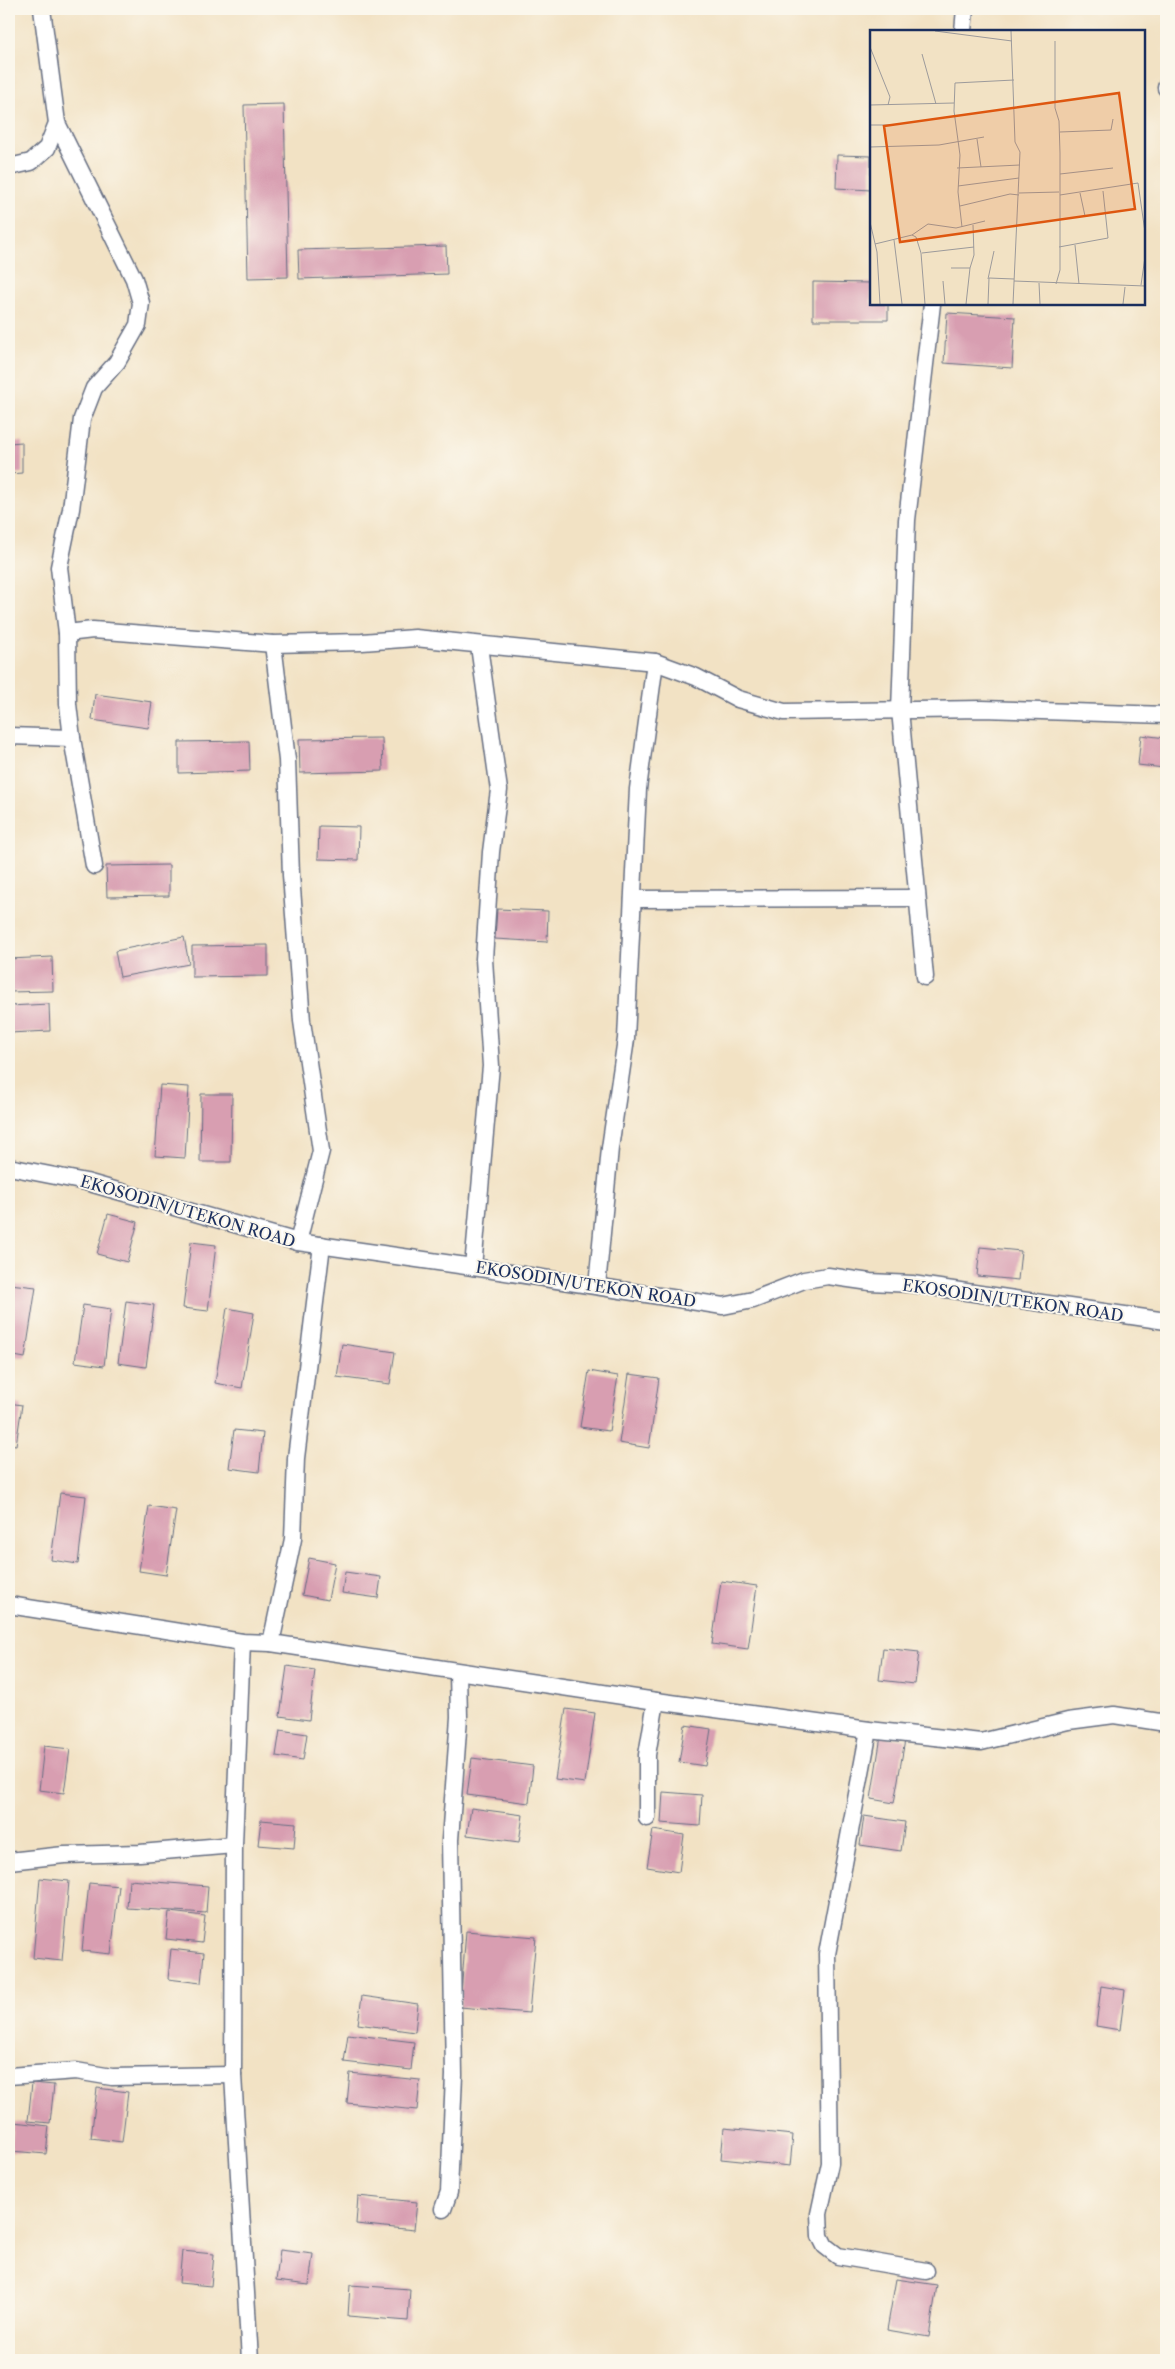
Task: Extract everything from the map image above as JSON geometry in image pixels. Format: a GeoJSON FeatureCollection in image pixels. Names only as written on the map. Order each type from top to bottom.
{"type":"FeatureCollection","features":[{"type":"Feature","properties":{"kind":"street"},"geometry":{"type":"LineString","coordinates":[[42,9],[57,124],[134,279],[140,303],[138,325],[117,362],[94,388],[82,418],[70,509],[59,567],[67,633],[68,704],[94,866]]}},
{"type":"Feature","properties":{"kind":"street"},"geometry":{"type":"LineString","coordinates":[[963,30],[965,9]]}},
{"type":"Feature","properties":{"kind":"street"},"geometry":{"type":"LineString","coordinates":[[9,167],[31,162],[47,148],[57,124]]}},
{"type":"Feature","properties":{"kind":"street"},"geometry":{"type":"LineString","coordinates":[[925,978],[900,710],[908,520],[932,305]]}},
{"type":"Feature","properties":{"kind":"street"},"geometry":{"type":"LineString","coordinates":[[67,633],[93,630],[273,644],[362,642],[415,638],[479,646],[655,662],[696,677],[738,699],[784,712],[982,709],[1166,715]]}},
{"type":"Feature","properties":{"kind":"street"},"geometry":{"type":"LineString","coordinates":[[273,644],[287,760],[291,875],[302,1021],[321,1151],[298,1242]]}},
{"type":"Feature","properties":{"kind":"street"},"geometry":{"type":"LineString","coordinates":[[473,1267],[491,1066],[484,959],[499,790],[479,646]]}},
{"type":"Feature","properties":{"kind":"street"},"geometry":{"type":"LineString","coordinates":[[597,1286],[610,1148],[626,1039],[638,789],[655,662]]}},
{"type":"Feature","properties":{"kind":"street"},"geometry":{"type":"LineString","coordinates":[[9,736],[72,738]]}},
{"type":"Feature","properties":{"kind":"street"},"geometry":{"type":"LineString","coordinates":[[633,899],[917,898]]}},
{"type":"Feature","properties":{"kind":"street","name":"EKOSODIN/UTEKON ROAD"},"geometry":{"type":"LineString","coordinates":[[9,1167],[86,1182],[298,1242],[723,1306],[753,1300],[804,1280],[828,1276],[870,1282],[912,1284],[1166,1321]]}},
{"type":"Feature","properties":{"kind":"street"},"geometry":{"type":"LineString","coordinates":[[271,1643],[293,1539],[296,1458],[322,1245]]}},
{"type":"Feature","properties":{"kind":"street"},"geometry":{"type":"LineString","coordinates":[[9,1605],[242,1642],[271,1643],[656,1701],[869,1730],[982,1742],[1068,1721],[1114,1715],[1166,1723]]}},
{"type":"Feature","properties":{"kind":"street"},"geometry":{"type":"LineString","coordinates":[[242,1642],[234,1845],[233,2075],[250,2360]]}},
{"type":"Feature","properties":{"kind":"street"},"geometry":{"type":"LineString","coordinates":[[442,2208],[449,2192],[454,2076],[450,1840],[459,1717],[458,1672]]}},
{"type":"Feature","properties":{"kind":"street"},"geometry":{"type":"LineString","coordinates":[[646,1818],[647,1756],[656,1701]]}},
{"type":"Feature","properties":{"kind":"street"},"geometry":{"type":"LineString","coordinates":[[869,1730],[826,1954],[830,2153],[819,2214],[820,2236],[825,2246],[838,2256],[926,2271]]}},
{"type":"Feature","properties":{"kind":"street"},"geometry":{"type":"LineString","coordinates":[[9,1861],[64,1854],[140,1853],[234,1845]]}},
{"type":"Feature","properties":{"kind":"street"},"geometry":{"type":"LineString","coordinates":[[9,2076],[76,2071],[121,2077],[233,2075]]}},
{"type":"Feature","properties":{"kind":"building"},"geometry":{"type":"Polygon","coordinates":[[[284,104],[288,277],[248,278],[244,105],[284,104]]]}},
{"type":"Feature","properties":{"kind":"building"},"geometry":{"type":"Polygon","coordinates":[[[837,155],[870,156],[870,190],[836,188],[837,155]]]}},
{"type":"Feature","properties":{"kind":"building"},"geometry":{"type":"Polygon","coordinates":[[[446,246],[447,274],[299,279],[298,250],[446,246]]]}},
{"type":"Feature","properties":{"kind":"building"},"geometry":{"type":"Polygon","coordinates":[[[813,282],[870,283],[870,305],[888,305],[888,320],[813,320],[813,282]]]}},
{"type":"Feature","properties":{"kind":"building"},"geometry":{"type":"Polygon","coordinates":[[[947,313],[1015,317],[1012,368],[944,363],[947,313]]]}},
{"type":"Feature","properties":{"kind":"building"},"geometry":{"type":"Polygon","coordinates":[[[22,442],[22,473],[9,474],[9,443],[22,442]]]}},
{"type":"Feature","properties":{"kind":"building"},"geometry":{"type":"Polygon","coordinates":[[[95,694],[152,702],[148,728],[92,720],[95,694]]]}},
{"type":"Feature","properties":{"kind":"building"},"geometry":{"type":"Polygon","coordinates":[[[1141,735],[1166,738],[1164,768],[1138,765],[1141,735]]]}},
{"type":"Feature","properties":{"kind":"building"},"geometry":{"type":"Polygon","coordinates":[[[382,738],[383,771],[300,773],[299,739],[382,738]]]}},
{"type":"Feature","properties":{"kind":"building"},"geometry":{"type":"Polygon","coordinates":[[[249,741],[250,771],[179,773],[179,742],[249,741]]]}},
{"type":"Feature","properties":{"kind":"building"},"geometry":{"type":"Polygon","coordinates":[[[319,826],[359,827],[358,860],[318,859],[319,826]]]}},
{"type":"Feature","properties":{"kind":"building"},"geometry":{"type":"Polygon","coordinates":[[[169,865],[169,896],[107,897],[106,866],[169,865]]]}},
{"type":"Feature","properties":{"kind":"building"},"geometry":{"type":"Polygon","coordinates":[[[497,909],[548,911],[547,942],[495,939],[497,909]]]}},
{"type":"Feature","properties":{"kind":"building"},"geometry":{"type":"Polygon","coordinates":[[[184,937],[189,964],[120,977],[115,951],[184,937]]]}},
{"type":"Feature","properties":{"kind":"building"},"geometry":{"type":"Polygon","coordinates":[[[268,945],[268,976],[192,977],[192,946],[268,945]]]}},
{"type":"Feature","properties":{"kind":"building"},"geometry":{"type":"Polygon","coordinates":[[[52,957],[53,991],[9,992],[9,959],[52,957]]]}},
{"type":"Feature","properties":{"kind":"building"},"geometry":{"type":"Polygon","coordinates":[[[49,1004],[50,1031],[9,1033],[9,1006],[49,1004]]]}},
{"type":"Feature","properties":{"kind":"building"},"geometry":{"type":"Polygon","coordinates":[[[160,1085],[189,1087],[185,1158],[155,1156],[160,1085]]]}},
{"type":"Feature","properties":{"kind":"building"},"geometry":{"type":"Polygon","coordinates":[[[201,1094],[232,1094],[231,1162],[200,1162],[201,1094]]]}},
{"type":"Feature","properties":{"kind":"building"},"geometry":{"type":"Polygon","coordinates":[[[108,1214],[138,1222],[127,1262],[97,1254],[108,1214]]]}},
{"type":"Feature","properties":{"kind":"building"},"geometry":{"type":"Polygon","coordinates":[[[191,1242],[216,1245],[208,1311],[183,1308],[191,1242]]]}},
{"type":"Feature","properties":{"kind":"building"},"geometry":{"type":"Polygon","coordinates":[[[980,1247],[1021,1251],[1018,1280],[977,1276],[980,1247]]]}},
{"type":"Feature","properties":{"kind":"building"},"geometry":{"type":"Polygon","coordinates":[[[10,1284],[36,1287],[25,1358],[9,1355],[10,1284]]]}},
{"type":"Feature","properties":{"kind":"building"},"geometry":{"type":"Polygon","coordinates":[[[126,1301],[154,1305],[146,1367],[118,1363],[126,1301]]]}},
{"type":"Feature","properties":{"kind":"building"},"geometry":{"type":"Polygon","coordinates":[[[83,1305],[111,1309],[104,1366],[75,1362],[83,1305]]]}},
{"type":"Feature","properties":{"kind":"building"},"geometry":{"type":"Polygon","coordinates":[[[227,1308],[254,1313],[242,1388],[215,1383],[227,1308]]]}},
{"type":"Feature","properties":{"kind":"building"},"geometry":{"type":"Polygon","coordinates":[[[342,1344],[395,1352],[390,1384],[337,1377],[342,1344]]]}},
{"type":"Feature","properties":{"kind":"building"},"geometry":{"type":"Polygon","coordinates":[[[589,1371],[618,1376],[609,1431],[580,1427],[589,1371]]]}},
{"type":"Feature","properties":{"kind":"building"},"geometry":{"type":"Polygon","coordinates":[[[629,1374],[659,1378],[649,1448],[619,1443],[629,1374]]]}},
{"type":"Feature","properties":{"kind":"building"},"geometry":{"type":"Polygon","coordinates":[[[9,1403],[22,1405],[16,1445],[9,1444],[9,1403]]]}},
{"type":"Feature","properties":{"kind":"building"},"geometry":{"type":"Polygon","coordinates":[[[234,1430],[263,1433],[259,1472],[229,1468],[234,1430]]]}},
{"type":"Feature","properties":{"kind":"building"},"geometry":{"type":"Polygon","coordinates":[[[60,1493],[86,1496],[78,1564],[51,1560],[60,1493]]]}},
{"type":"Feature","properties":{"kind":"building"},"geometry":{"type":"Polygon","coordinates":[[[149,1506],[176,1510],[166,1575],[139,1571],[149,1506]]]}},
{"type":"Feature","properties":{"kind":"building"},"geometry":{"type":"Polygon","coordinates":[[[309,1558],[335,1563],[328,1600],[302,1595],[309,1558]]]}},
{"type":"Feature","properties":{"kind":"building"},"geometry":{"type":"Polygon","coordinates":[[[345,1572],[381,1577],[378,1598],[342,1593],[345,1572]]]}},
{"type":"Feature","properties":{"kind":"building"},"geometry":{"type":"Polygon","coordinates":[[[721,1581],[757,1586],[748,1649],[712,1644],[721,1581]]]}},
{"type":"Feature","properties":{"kind":"building"},"geometry":{"type":"Polygon","coordinates":[[[883,1648],[919,1652],[915,1684],[879,1680],[883,1648]]]}},
{"type":"Feature","properties":{"kind":"building"},"geometry":{"type":"Polygon","coordinates":[[[287,1666],[315,1670],[309,1720],[280,1716],[287,1666]]]}},
{"type":"Feature","properties":{"kind":"building"},"geometry":{"type":"Polygon","coordinates":[[[566,1709],[595,1713],[585,1783],[555,1779],[566,1709]]]}},
{"type":"Feature","properties":{"kind":"building"},"geometry":{"type":"Polygon","coordinates":[[[685,1725],[711,1729],[705,1766],[679,1762],[685,1725]]]}},
{"type":"Feature","properties":{"kind":"building"},"geometry":{"type":"Polygon","coordinates":[[[280,1730],[307,1734],[303,1760],[276,1756],[280,1730]]]}},
{"type":"Feature","properties":{"kind":"building"},"geometry":{"type":"Polygon","coordinates":[[[881,1736],[905,1740],[894,1803],[871,1799],[881,1736]]]}},
{"type":"Feature","properties":{"kind":"building"},"geometry":{"type":"Polygon","coordinates":[[[44,1746],[70,1749],[64,1793],[39,1790],[44,1746]]]}},
{"type":"Feature","properties":{"kind":"building"},"geometry":{"type":"Polygon","coordinates":[[[472,1758],[533,1766],[529,1803],[467,1795],[472,1758]]]}},
{"type":"Feature","properties":{"kind":"building"},"geometry":{"type":"Polygon","coordinates":[[[663,1792],[702,1795],[700,1826],[661,1823],[663,1792]]]}},
{"type":"Feature","properties":{"kind":"building"},"geometry":{"type":"Polygon","coordinates":[[[471,1808],[523,1815],[519,1842],[467,1835],[471,1808]]]}},
{"type":"Feature","properties":{"kind":"building"},"geometry":{"type":"Polygon","coordinates":[[[864,1816],[905,1822],[901,1851],[860,1845],[864,1816]]]}},
{"type":"Feature","properties":{"kind":"building"},"geometry":{"type":"Polygon","coordinates":[[[261,1820],[296,1823],[294,1848],[258,1845],[261,1820]]]}},
{"type":"Feature","properties":{"kind":"building"},"geometry":{"type":"Polygon","coordinates":[[[653,1830],[684,1835],[679,1872],[647,1867],[653,1830]]]}},
{"type":"Feature","properties":{"kind":"building"},"geometry":{"type":"Polygon","coordinates":[[[40,1878],[69,1881],[62,1961],[33,1958],[40,1878]]]}},
{"type":"Feature","properties":{"kind":"building"},"geometry":{"type":"Polygon","coordinates":[[[129,1880],[208,1886],[206,1913],[127,1908],[129,1880]]]}},
{"type":"Feature","properties":{"kind":"building"},"geometry":{"type":"Polygon","coordinates":[[[89,1883],[119,1886],[111,1954],[82,1951],[89,1883]]]}},
{"type":"Feature","properties":{"kind":"building"},"geometry":{"type":"Polygon","coordinates":[[[169,1912],[205,1916],[202,1943],[166,1939],[169,1912]]]}},
{"type":"Feature","properties":{"kind":"building"},"geometry":{"type":"Polygon","coordinates":[[[466,1931],[536,1937],[529,2013],[460,2007],[466,1931]]]}},
{"type":"Feature","properties":{"kind":"building"},"geometry":{"type":"Polygon","coordinates":[[[171,1949],[204,1953],[201,1983],[168,1979],[171,1949]]]}},
{"type":"Feature","properties":{"kind":"building"},"geometry":{"type":"Polygon","coordinates":[[[1101,1986],[1125,1990],[1120,2030],[1096,2026],[1101,1986]]]}},
{"type":"Feature","properties":{"kind":"building"},"geometry":{"type":"Polygon","coordinates":[[[362,1996],[418,2004],[415,2032],[358,2024],[362,1996]]]}},
{"type":"Feature","properties":{"kind":"building"},"geometry":{"type":"Polygon","coordinates":[[[348,2034],[414,2042],[411,2070],[344,2062],[348,2034]]]}},
{"type":"Feature","properties":{"kind":"building"},"geometry":{"type":"Polygon","coordinates":[[[350,2073],[420,2080],[417,2110],[347,2103],[350,2073]]]}},
{"type":"Feature","properties":{"kind":"building"},"geometry":{"type":"Polygon","coordinates":[[[32,2083],[54,2085],[50,2123],[28,2121],[32,2083]]]}},
{"type":"Feature","properties":{"kind":"building"},"geometry":{"type":"Polygon","coordinates":[[[97,2088],[128,2092],[122,2142],[91,2138],[97,2088]]]}},
{"type":"Feature","properties":{"kind":"building"},"geometry":{"type":"Polygon","coordinates":[[[14,2122],[49,2126],[46,2154],[11,2151],[14,2122]]]}},
{"type":"Feature","properties":{"kind":"building"},"geometry":{"type":"Polygon","coordinates":[[[724,2128],[793,2135],[790,2166],[721,2159],[724,2128]]]}},
{"type":"Feature","properties":{"kind":"building"},"geometry":{"type":"Polygon","coordinates":[[[358,2196],[417,2202],[414,2230],[356,2224],[358,2196]]]}},
{"type":"Feature","properties":{"kind":"building"},"geometry":{"type":"Polygon","coordinates":[[[280,2250],[313,2254],[309,2285],[276,2281],[280,2250]]]}},
{"type":"Feature","properties":{"kind":"building"},"geometry":{"type":"Polygon","coordinates":[[[182,2251],[214,2254],[211,2286],[179,2283],[182,2251]]]}},
{"type":"Feature","properties":{"kind":"building"},"geometry":{"type":"Polygon","coordinates":[[[896,2279],[937,2285],[929,2337],[887,2330],[896,2279]]]}},
{"type":"Feature","properties":{"kind":"building"},"geometry":{"type":"Polygon","coordinates":[[[350,2285],[410,2289],[408,2321],[348,2316],[350,2285]]]}}]}
